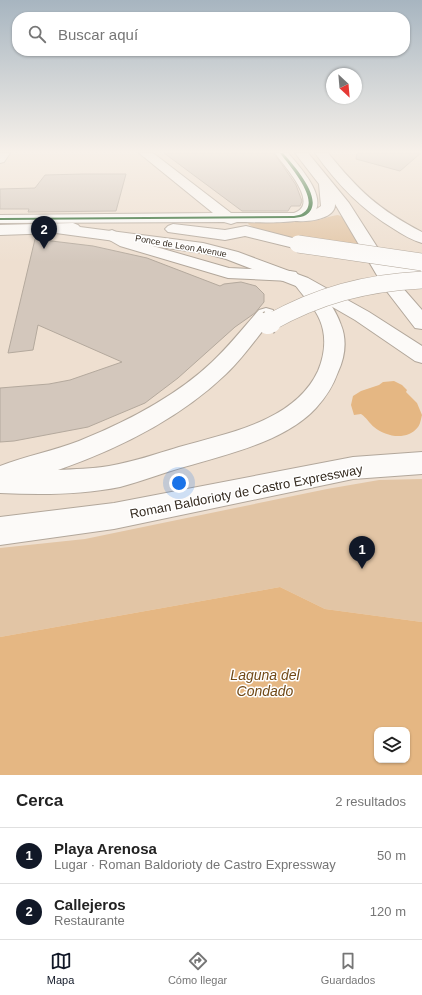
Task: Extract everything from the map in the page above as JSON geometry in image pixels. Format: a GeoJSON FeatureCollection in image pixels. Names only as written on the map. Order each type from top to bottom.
{"type":"FeatureCollection","features":[{"type":"Feature","properties":{"kind":"main road"},"geometry":{"type":"LineString","coordinates":[[191,189],[246,231],[277,240],[298,244],[422,262]]}},
{"type":"Feature","properties":{"kind":"main road"},"geometry":{"type":"LineString","coordinates":[[294,217],[305,214],[309,210],[311,203],[307,189]]}},
{"type":"Feature","properties":{"kind":"main road"},"geometry":{"type":"LineString","coordinates":[[0,219],[315,216],[324,213],[328,207],[327,189]]}},
{"type":"Feature","properties":{"kind":"main road"},"geometry":{"type":"LineString","coordinates":[[331,189],[344,206],[394,289],[422,323]]}},
{"type":"Feature","properties":{"kind":"main road"},"geometry":{"type":"LineString","coordinates":[[351,189],[380,214],[422,238]]}},
{"type":"Feature","properties":{"kind":"main road"},"geometry":{"type":"LineString","coordinates":[[0,230],[84,227],[141,227],[225,235],[246,231]]}},
{"type":"Feature","properties":{"kind":"main road"},"geometry":{"type":"LineString","coordinates":[[58,229],[112,235],[126,243],[228,273],[296,279],[362,316],[422,356]]}},
{"type":"Feature","properties":{"kind":"main road"},"geometry":{"type":"LineString","coordinates":[[0,477],[41,465],[94,444],[126,430],[171,405],[218,368],[242,341],[267,319],[303,296],[345,278],[362,274],[390,269],[422,269]]}},
{"type":"Feature","properties":{"kind":"main road"},"geometry":{"type":"LineString","coordinates":[[0,481],[36,484],[111,478],[240,441],[278,424],[300,410],[323,386],[335,354],[336,339],[328,315],[315,295],[296,279]]}},
{"type":"Feature","properties":{"kind":"main road"},"geometry":{"type":"LineString","coordinates":[[267,319],[344,290],[373,284],[422,280]]}},
{"type":"Feature","properties":{"kind":"main road","name":"Roman Baldorioty de Castro Expressway"},"geometry":{"type":"LineString","coordinates":[[0,531],[114,516],[347,469],[422,463]]}},
{"type":"Feature","properties":{"kind":"shaded area"},"geometry":{"type":"Polygon","coordinates":[[[338,215],[345,218],[362,245],[287,238],[259,230],[248,224],[249,222],[313,221],[338,215]]]}},
{"type":"Feature","properties":{"kind":"shaded area"},"geometry":{"type":"Polygon","coordinates":[[[422,479],[422,622],[325,609],[280,587],[0,637],[0,548],[85,539],[327,489],[379,480],[422,479]]]}},
{"type":"Feature","properties":{"kind":"water"},"geometry":{"type":"Polygon","coordinates":[[[394,381],[402,385],[407,390],[406,392],[417,403],[422,415],[418,427],[402,436],[384,433],[372,425],[361,414],[354,415],[351,405],[353,396],[361,391],[379,385],[383,382],[394,381]]]}},
{"type":"Feature","properties":{"kind":"water","name":"Laguna del Condado"},"geometry":{"type":"Polygon","coordinates":[[[280,587],[325,609],[422,622],[422,775],[0,775],[0,637],[280,587]]]}},
{"type":"Feature","properties":{"kind":"building"},"geometry":{"type":"Polygon","coordinates":[[[0,189],[122,189],[116,211],[28,212],[29,209],[0,209],[0,189]]]}},
{"type":"Feature","properties":{"kind":"building"},"geometry":{"type":"Polygon","coordinates":[[[213,189],[298,189],[302,201],[300,206],[291,206],[288,211],[242,211],[213,189]]]}},
{"type":"Feature","properties":{"kind":"building"},"geometry":{"type":"Polygon","coordinates":[[[35,239],[93,246],[147,258],[220,286],[224,284],[241,282],[256,286],[264,294],[264,302],[255,313],[235,327],[178,378],[145,403],[88,427],[14,441],[0,442],[0,388],[49,384],[70,380],[122,362],[38,325],[33,350],[8,353],[35,239]]]}},
{"type":"Feature","properties":{"kind":"cycle path"},"geometry":{"type":"LineString","coordinates":[[0,219],[294,217],[306,213],[310,207],[311,199],[307,189]]}},
{"type":"Feature","properties":{"kind":"place","name":"Callejeros"},"geometry":{"type":"Point","coordinates":[44,249]}},
{"type":"Feature","properties":{"kind":"place","name":"Playa Arenosa"},"geometry":{"type":"Point","coordinates":[362,569]}}]}
